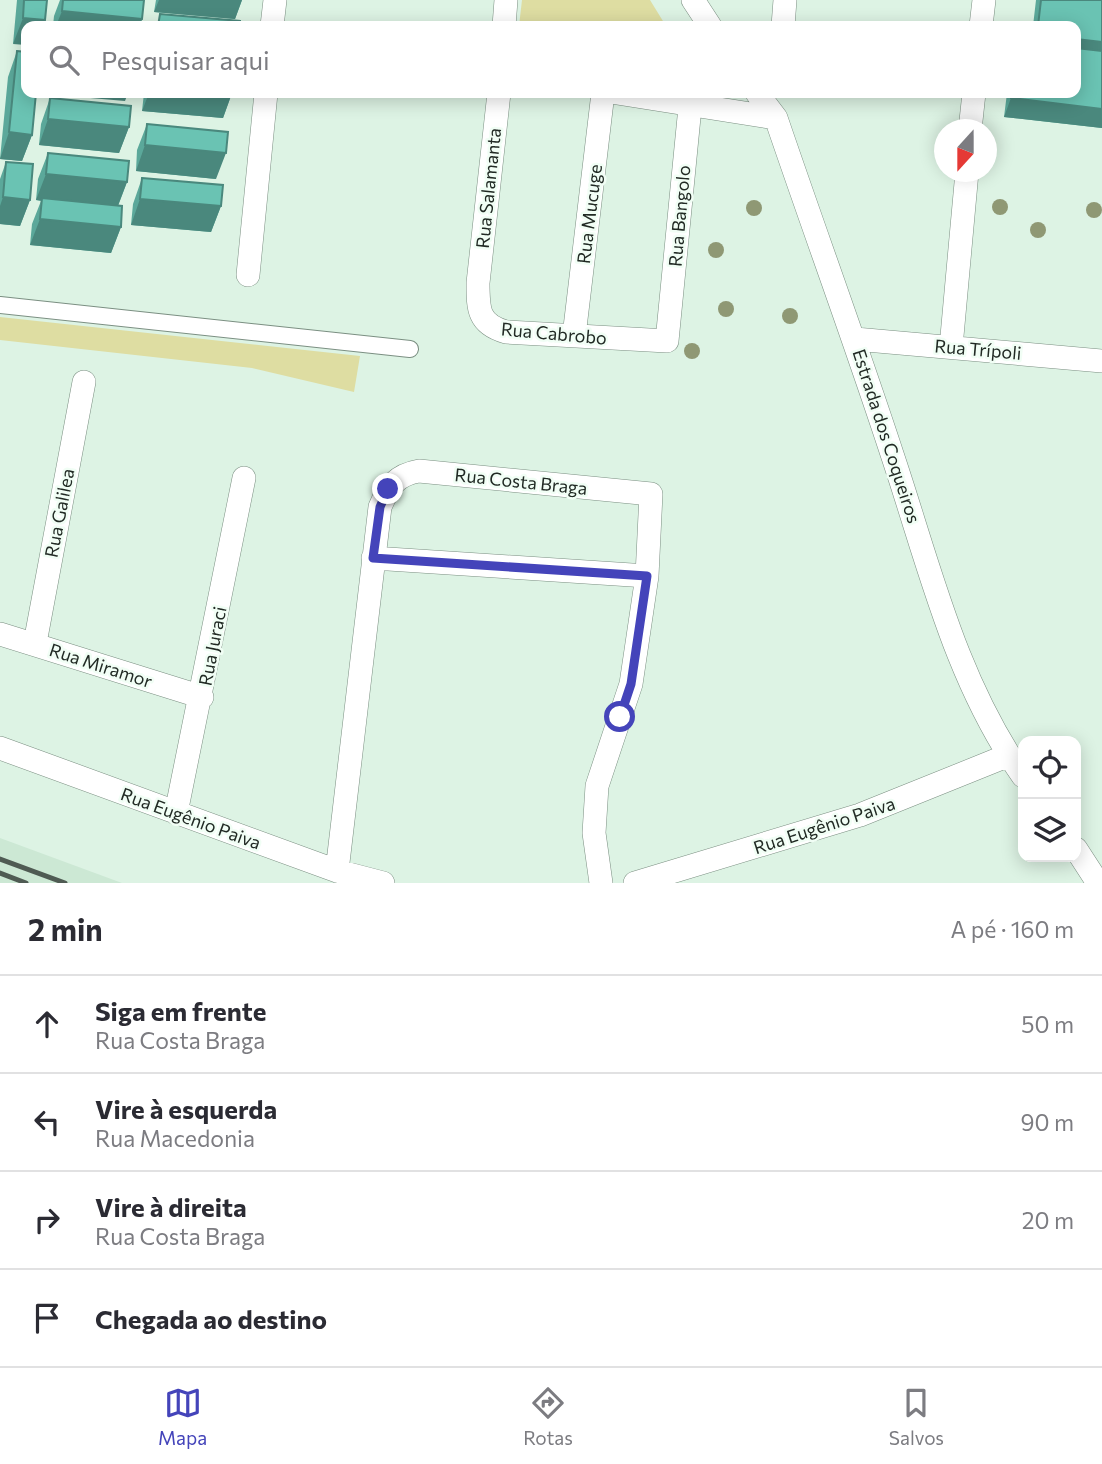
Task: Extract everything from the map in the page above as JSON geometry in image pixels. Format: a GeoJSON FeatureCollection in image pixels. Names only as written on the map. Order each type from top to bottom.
{"type":"FeatureCollection","features":[{"type":"Feature","properties":{"kind":"street"},"geometry":{"type":"LineString","coordinates":[[273,21],[275,0]]}},
{"type":"Feature","properties":{"kind":"street"},"geometry":{"type":"LineString","coordinates":[[504,21],[506,0]]}},
{"type":"Feature","properties":{"kind":"street"},"geometry":{"type":"LineString","coordinates":[[693,0],[707,21]]}},
{"type":"Feature","properties":{"kind":"street"},"geometry":{"type":"LineString","coordinates":[[783,21],[785,0]]}},
{"type":"Feature","properties":{"kind":"street"},"geometry":{"type":"LineString","coordinates":[[982,21],[984,0]]}},
{"type":"Feature","properties":{"kind":"street"},"geometry":{"type":"LineString","coordinates":[[248,275],[266,98]]}},
{"type":"Feature","properties":{"kind":"street","name":"Rua Salamanta"},"geometry":{"type":"LineString","coordinates":[[478,282],[498,98]]}},
{"type":"Feature","properties":{"kind":"street","name":"Rua Mucuge"},"geometry":{"type":"LineString","coordinates":[[574,336],[602,98]]}},
{"type":"Feature","properties":{"kind":"street"},"geometry":{"type":"LineString","coordinates":[[671,98],[776,118],[778,98]]}},
{"type":"Feature","properties":{"kind":"street","name":"Estrada dos Coqueiros"},"geometry":{"type":"LineString","coordinates":[[761,98],[776,118],[855,339],[960,663],[1018,768]]}},
{"type":"Feature","properties":{"kind":"street"},"geometry":{"type":"LineString","coordinates":[[972,119],[974,98]]}},
{"type":"Feature","properties":{"kind":"street","name":"Rua Bangolo"},"geometry":{"type":"LineString","coordinates":[[667,341],[692,100]]}},
{"type":"Feature","properties":{"kind":"street"},"geometry":{"type":"LineString","coordinates":[[951,347],[966,182]]}},
{"type":"Feature","properties":{"kind":"street","name":"Rua Cabrobo"},"geometry":{"type":"LineString","coordinates":[[478,282],[478,311],[487,325],[506,332],[667,341]]}},
{"type":"Feature","properties":{"kind":"street"},"geometry":{"type":"LineString","coordinates":[[0,305],[410,349]]}},
{"type":"Feature","properties":{"kind":"street","name":"Rua Trípoli"},"geometry":{"type":"LineString","coordinates":[[855,339],[1102,361]]}},
{"type":"Feature","properties":{"kind":"street","name":"Rua Galilea"},"geometry":{"type":"LineString","coordinates":[[35,643],[84,382]]}},
{"type":"Feature","properties":{"kind":"street","name":"Rua Costa Braga"},"geometry":{"type":"LineString","coordinates":[[337,871],[380,507],[388,489],[406,474],[419,471],[651,494],[647,576],[631,684],[597,786],[594,834],[601,883]]}},
{"type":"Feature","properties":{"kind":"street","name":"Rua Juraci"},"geometry":{"type":"LineString","coordinates":[[176,813],[202,697],[244,478]]}},
{"type":"Feature","properties":{"kind":"street"},"geometry":{"type":"LineString","coordinates":[[373,558],[647,576]]}},
{"type":"Feature","properties":{"kind":"street","name":"Rua Miramor"},"geometry":{"type":"LineString","coordinates":[[0,634],[202,697]]}},
{"type":"Feature","properties":{"kind":"street","name":"Rua Eugênio Paiva"},"geometry":{"type":"LineString","coordinates":[[0,748],[337,871],[383,883]]}},
{"type":"Feature","properties":{"kind":"street","name":"Rua Eugênio Paiva"},"geometry":{"type":"LineString","coordinates":[[635,883],[860,815],[1009,755]]}},
{"type":"Feature","properties":{"kind":"shaded area"},"geometry":{"type":"Polygon","coordinates":[[[522,0],[650,0],[663,21],[520,21],[522,0]]]}},
{"type":"Feature","properties":{"kind":"shaded area"},"geometry":{"type":"Polygon","coordinates":[[[0,317],[360,356],[354,392],[252,368],[0,340],[0,317]]]}},
{"type":"Feature","properties":{"kind":"shaded area"},"geometry":{"type":"Polygon","coordinates":[[[0,838],[122,883],[0,883],[0,838]]]}},
{"type":"Feature","properties":{"kind":"building"},"geometry":{"type":"Polygon","coordinates":[[[24,0],[47,0],[45,20],[23,18],[24,0]]]}},
{"type":"Feature","properties":{"kind":"building"},"geometry":{"type":"Polygon","coordinates":[[[63,0],[144,0],[142,19],[62,11],[63,0]]]}},
{"type":"Feature","properties":{"kind":"building"},"geometry":{"type":"Polygon","coordinates":[[[1041,0],[1102,0],[1102,42],[1081,40],[1081,21],[1039,21],[1041,0]]]}},
{"type":"Feature","properties":{"kind":"building"},"geometry":{"type":"Polygon","coordinates":[[[160,14],[240,21],[159,21],[160,14]]]}},
{"type":"Feature","properties":{"kind":"building"},"geometry":{"type":"Polygon","coordinates":[[[1081,49],[1102,51],[1102,109],[1011,98],[1081,98],[1081,49]]]}},
{"type":"Feature","properties":{"kind":"building"},"geometry":{"type":"Polygon","coordinates":[[[17,51],[21,51],[21,98],[36,98],[32,135],[9,132],[17,51]]]}},
{"type":"Feature","properties":{"kind":"building"},"geometry":{"type":"Polygon","coordinates":[[[50,98],[131,106],[129,127],[48,119],[50,98]]]}},
{"type":"Feature","properties":{"kind":"building"},"geometry":{"type":"Polygon","coordinates":[[[147,124],[228,132],[226,153],[145,145],[147,124]]]}},
{"type":"Feature","properties":{"kind":"building"},"geometry":{"type":"Polygon","coordinates":[[[48,153],[129,161],[127,182],[46,174],[48,153]]]}},
{"type":"Feature","properties":{"kind":"building"},"geometry":{"type":"Polygon","coordinates":[[[6,162],[33,164],[30,200],[3,197],[6,162]]]}},
{"type":"Feature","properties":{"kind":"building"},"geometry":{"type":"Polygon","coordinates":[[[142,178],[223,185],[221,206],[140,199],[142,178]]]}},
{"type":"Feature","properties":{"kind":"building"},"geometry":{"type":"Polygon","coordinates":[[[42,198],[122,206],[121,227],[40,219],[42,198]]]}},
{"type":"Feature","properties":{"kind":"railway"},"geometry":{"type":"LineString","coordinates":[[0,859],[65,883]]}},
{"type":"Feature","properties":{"kind":"railway"},"geometry":{"type":"LineString","coordinates":[[0,873],[26,883]]}},
{"type":"Feature","properties":{"kind":"route"},"geometry":{"type":"LineString","coordinates":[[388,489],[380,507],[373,558],[647,576],[631,684],[620,717]]}}]}
